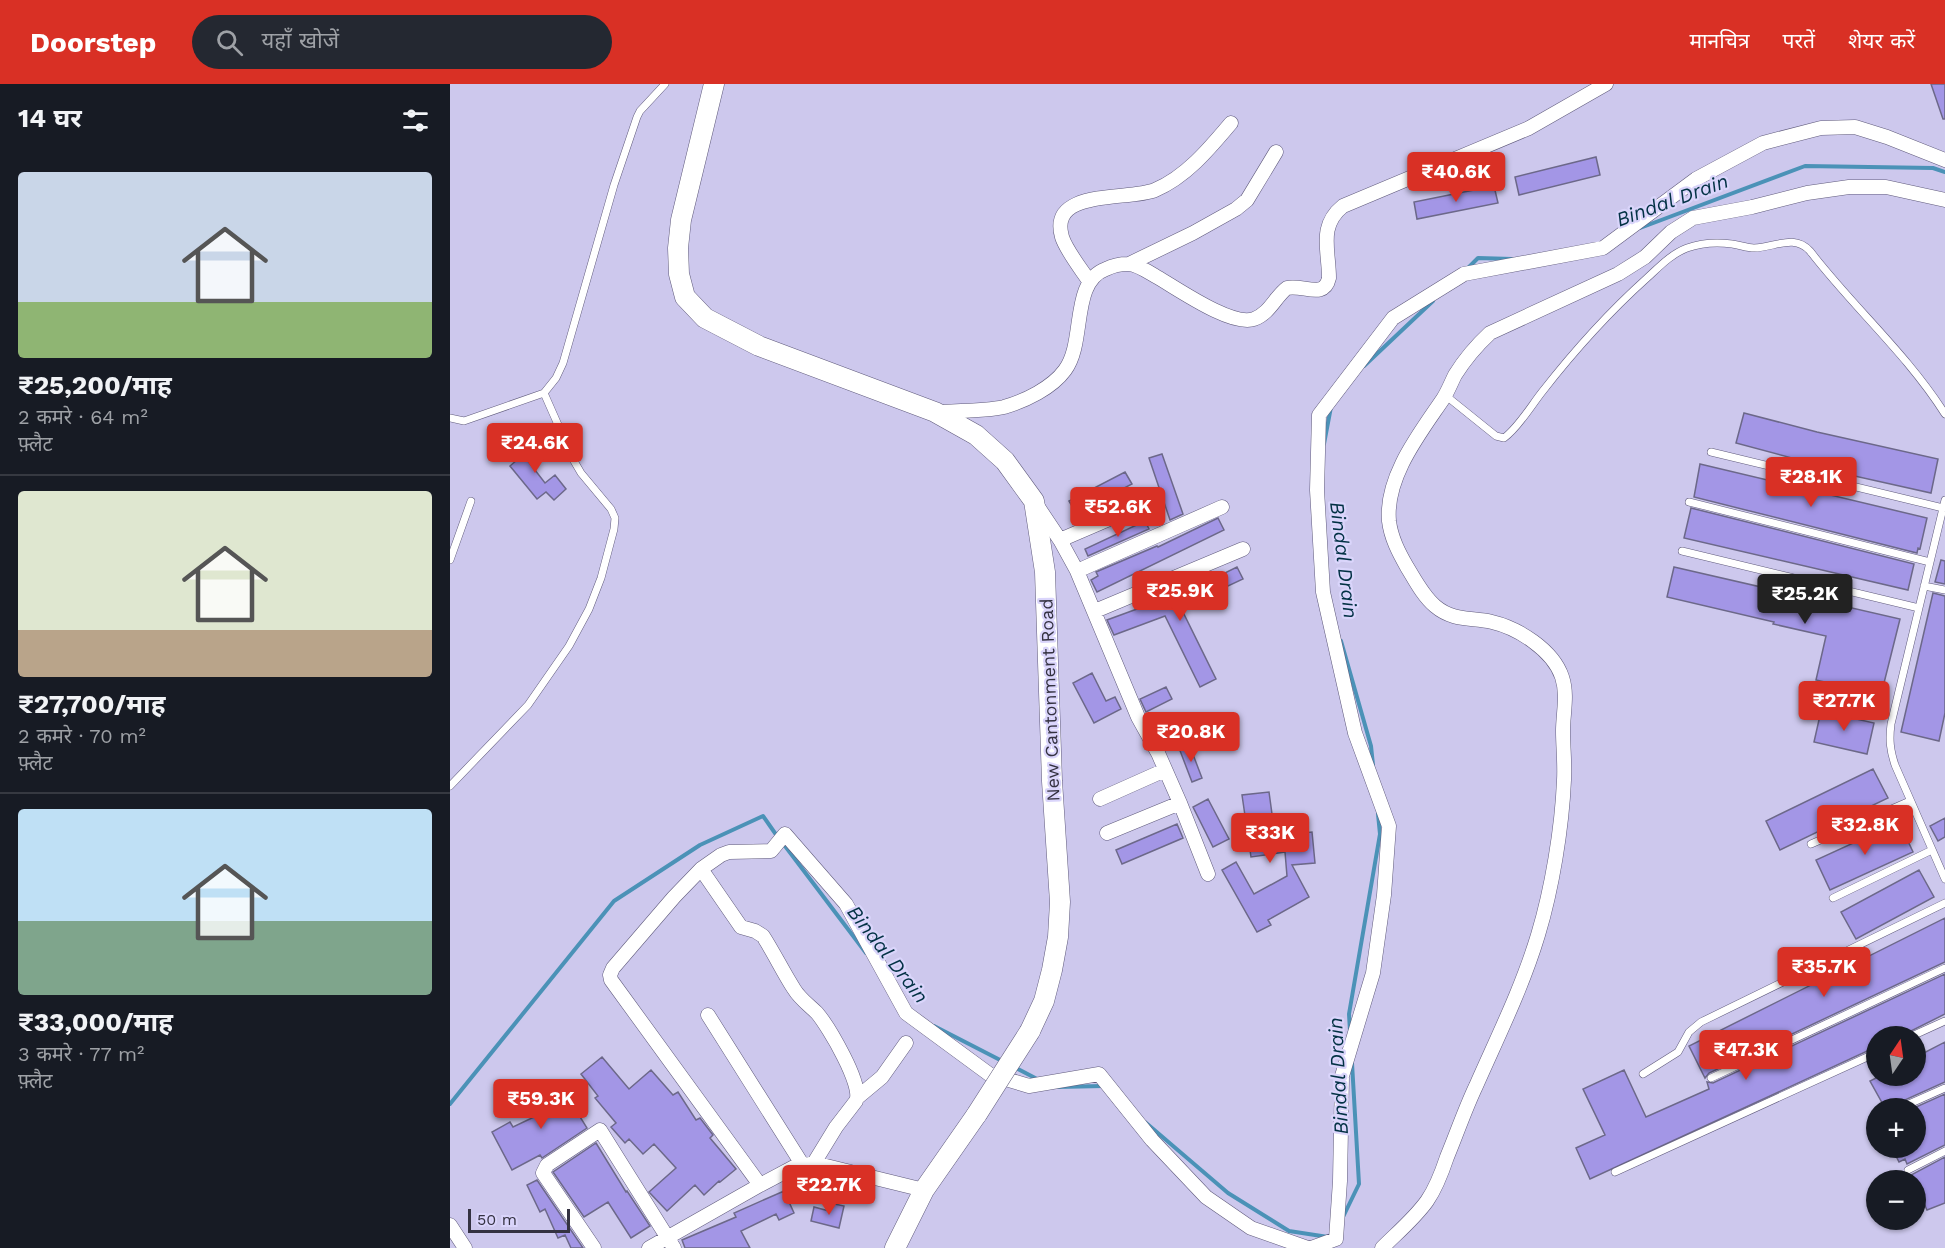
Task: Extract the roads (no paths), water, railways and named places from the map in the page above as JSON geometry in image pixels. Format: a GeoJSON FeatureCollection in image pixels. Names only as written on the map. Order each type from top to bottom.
{"type":"FeatureCollection","features":[{"type":"Feature","properties":{"kind":"street","name":"New Cantonment Road"},"geometry":{"type":"LineString","coordinates":[[714,84],[681,220],[678,248],[679,274],[685,297],[705,318],[759,346],[935,412],[976,435],[1005,461],[1034,501],[1045,572],[1052,781],[1059,902],[1058,937],[1052,970],[1044,1001],[1030,1031],[924,1190],[895,1248]]}},
{"type":"Feature","properties":{"kind":"street"},"geometry":{"type":"LineString","coordinates":[[1129,264],[1149,272],[1227,316],[1245,321],[1261,316],[1287,288],[1301,287],[1318,291],[1327,285],[1329,278],[1327,227],[1333,213],[1343,206],[1529,128],[1606,84]]}},
{"type":"Feature","properties":{"kind":"street"},"geometry":{"type":"LineString","coordinates":[[1231,123],[1201,156],[1172,182],[1154,191],[1131,196],[1085,200],[1065,212],[1061,223],[1062,238],[1089,281],[1093,275],[1105,269],[1129,264],[1236,209],[1247,200],[1276,152]]}},
{"type":"Feature","properties":{"kind":"street"},"geometry":{"type":"LineString","coordinates":[[760,1185],[610,978],[613,969],[632,945],[701,869],[715,858],[729,852],[771,851],[785,834],[846,904],[906,1013],[989,1074],[1029,1086],[1099,1074],[1152,1140],[1206,1197],[1251,1228],[1309,1248],[1336,1239],[1340,1181],[1342,1076],[1373,974],[1384,896],[1389,826],[1356,733],[1323,592],[1317,490],[1318,415],[1393,318],[1464,274],[1603,248],[1696,178],[1763,143],[1821,128],[1855,127],[1945,160]]}},
{"type":"Feature","properties":{"kind":"street"},"geometry":{"type":"LineString","coordinates":[[1382,1248],[1428,1200],[1441,1174],[1476,1085],[1509,1014],[1538,935],[1556,855],[1564,783],[1564,686],[1562,675],[1553,659],[1512,628],[1490,621],[1471,620],[1450,615],[1435,606],[1416,582],[1396,547],[1389,521],[1391,498],[1397,476],[1412,443],[1475,346],[1490,333],[1618,274],[1645,257],[1671,232],[1693,218],[1752,207],[1807,193],[1849,187],[1886,187],[1945,200]]}},
{"type":"Feature","properties":{"kind":"street","name":"New Cantonment Road"},"geometry":{"type":"LineString","coordinates":[[935,412],[1002,407],[1025,399],[1049,385],[1066,369],[1075,350],[1084,296],[1089,281]]}},
{"type":"Feature","properties":{"kind":"street"},"geometry":{"type":"LineString","coordinates":[[1034,501],[1077,571],[1138,717],[1180,803],[1208,874]]}},
{"type":"Feature","properties":{"kind":"street"},"geometry":{"type":"LineString","coordinates":[[1060,540],[1151,501]]}},
{"type":"Feature","properties":{"kind":"street"},"geometry":{"type":"LineString","coordinates":[[1077,571],[1222,507]]}},
{"type":"Feature","properties":{"kind":"street"},"geometry":{"type":"LineString","coordinates":[[1095,611],[1243,549]]}},
{"type":"Feature","properties":{"kind":"street"},"geometry":{"type":"LineString","coordinates":[[1100,799],[1165,770]]}},
{"type":"Feature","properties":{"kind":"street"},"geometry":{"type":"LineString","coordinates":[[1107,833],[1180,803]]}},
{"type":"Feature","properties":{"kind":"street"},"geometry":{"type":"LineString","coordinates":[[701,869],[741,927],[763,936],[795,990],[825,1024],[856,1085],[858,1096]]}},
{"type":"Feature","properties":{"kind":"street"},"geometry":{"type":"LineString","coordinates":[[708,1016],[808,1163],[924,1190]]}},
{"type":"Feature","properties":{"kind":"street"},"geometry":{"type":"LineString","coordinates":[[649,1248],[672,1243],[760,1185],[808,1163],[858,1096],[882,1077],[906,1043]]}},
{"type":"Feature","properties":{"kind":"street"},"geometry":{"type":"LineString","coordinates":[[594,1248],[543,1170],[546,1165],[599,1130],[603,1131],[672,1243]]}},
{"type":"Feature","properties":{"kind":"street"},"geometry":{"type":"LineString","coordinates":[[450,1225],[465,1248]]}},
{"type":"Feature","properties":{"kind":"lane"},"geometry":{"type":"LineString","coordinates":[[450,418],[464,422],[544,393],[553,383],[563,363],[614,185],[637,117],[665,84]]}},
{"type":"Feature","properties":{"kind":"lane"},"geometry":{"type":"LineString","coordinates":[[1445,395],[1496,436],[1504,438],[1595,328],[1624,298],[1676,254],[1687,248],[1716,243],[1760,248],[1780,242],[1791,242],[1800,243],[1810,251],[1904,358],[1945,414]]}},
{"type":"Feature","properties":{"kind":"lane"},"geometry":{"type":"LineString","coordinates":[[450,786],[528,705],[569,646],[590,609],[614,529],[615,518],[611,509],[581,473],[544,393]]}},
{"type":"Feature","properties":{"kind":"lane"},"geometry":{"type":"LineString","coordinates":[[1711,452],[1943,508]]}},
{"type":"Feature","properties":{"kind":"lane"},"geometry":{"type":"LineString","coordinates":[[1945,500],[1889,740],[1895,765],[1945,879]]}},
{"type":"Feature","properties":{"kind":"lane"},"geometry":{"type":"LineString","coordinates":[[450,560],[471,501]]}},
{"type":"Feature","properties":{"kind":"lane"},"geometry":{"type":"LineString","coordinates":[[1689,502],[1930,562]]}},
{"type":"Feature","properties":{"kind":"lane"},"geometry":{"type":"LineString","coordinates":[[1682,551],[1918,608]]}},
{"type":"Feature","properties":{"kind":"lane"},"geometry":{"type":"LineString","coordinates":[[1924,586],[1945,590]]}},
{"type":"Feature","properties":{"kind":"lane"},"geometry":{"type":"LineString","coordinates":[[1810,844],[1910,801]]}},
{"type":"Feature","properties":{"kind":"lane"},"geometry":{"type":"LineString","coordinates":[[1833,898],[1932,850]]}},
{"type":"Feature","properties":{"kind":"lane"},"geometry":{"type":"LineString","coordinates":[[1643,1074],[1674,1056],[1689,1032],[1701,1022],[1945,903]]}},
{"type":"Feature","properties":{"kind":"lane"},"geometry":{"type":"LineString","coordinates":[[1711,1078],[1945,968]]}},
{"type":"Feature","properties":{"kind":"lane"},"geometry":{"type":"LineString","coordinates":[[1926,1030],[1945,1021]]}},
{"type":"Feature","properties":{"kind":"lane"},"geometry":{"type":"LineString","coordinates":[[1616,1172],[1866,1058]]}},
{"type":"Feature","properties":{"kind":"lane"},"geometry":{"type":"LineString","coordinates":[[1922,1098],[1945,1088]]}},
{"type":"Feature","properties":{"kind":"lane"},"geometry":{"type":"LineString","coordinates":[[1908,1170],[1945,1151]]}},
{"type":"Feature","properties":{"kind":"waterway","name":"Bindal Drain"},"geometry":{"type":"LineString","coordinates":[[1640,228],[1805,166],[1933,168],[1945,172]]}},
{"type":"Feature","properties":{"kind":"waterway","name":"Bindal Drain"},"geometry":{"type":"LineString","coordinates":[[1467,269],[1478,258],[1512,259]]}},
{"type":"Feature","properties":{"kind":"waterway","name":"Bindal Drain"},"geometry":{"type":"LineString","coordinates":[[1364,366],[1433,301]]}},
{"type":"Feature","properties":{"kind":"waterway","name":"Bindal Drain"},"geometry":{"type":"LineString","coordinates":[[1324,444],[1331,407]]}},
{"type":"Feature","properties":{"kind":"waterway","name":"Bindal Drain"},"geometry":{"type":"LineString","coordinates":[[1341,641],[1371,746],[1373,765]]}},
{"type":"Feature","properties":{"kind":"waterway","name":"Bindal Drain"},"geometry":{"type":"LineString","coordinates":[[1350,1031],[1349,1014],[1380,834],[1378,814]]}},
{"type":"Feature","properties":{"kind":"waterway","name":"Bindal Drain"},"geometry":{"type":"LineString","coordinates":[[450,1104],[614,901],[700,845],[763,816],[777,836]]}},
{"type":"Feature","properties":{"kind":"waterway","name":"Bindal Drain"},"geometry":{"type":"LineString","coordinates":[[782,842],[866,953]]}},
{"type":"Feature","properties":{"kind":"waterway","name":"Bindal Drain"},"geometry":{"type":"LineString","coordinates":[[934,1026],[1004,1062]]}},
{"type":"Feature","properties":{"kind":"waterway","name":"Bindal Drain"},"geometry":{"type":"LineString","coordinates":[[1343,1217],[1359,1184],[1352,1063]]}},
{"type":"Feature","properties":{"kind":"waterway","name":"Bindal Drain"},"geometry":{"type":"LineString","coordinates":[[1014,1067],[1039,1080]]}},
{"type":"Feature","properties":{"kind":"waterway","name":"Bindal Drain"},"geometry":{"type":"LineString","coordinates":[[1057,1087],[1103,1086]]}},
{"type":"Feature","properties":{"kind":"waterway","name":"Bindal Drain"},"geometry":{"type":"LineString","coordinates":[[1145,1122],[1228,1193],[1289,1231],[1328,1237]]}}]}
